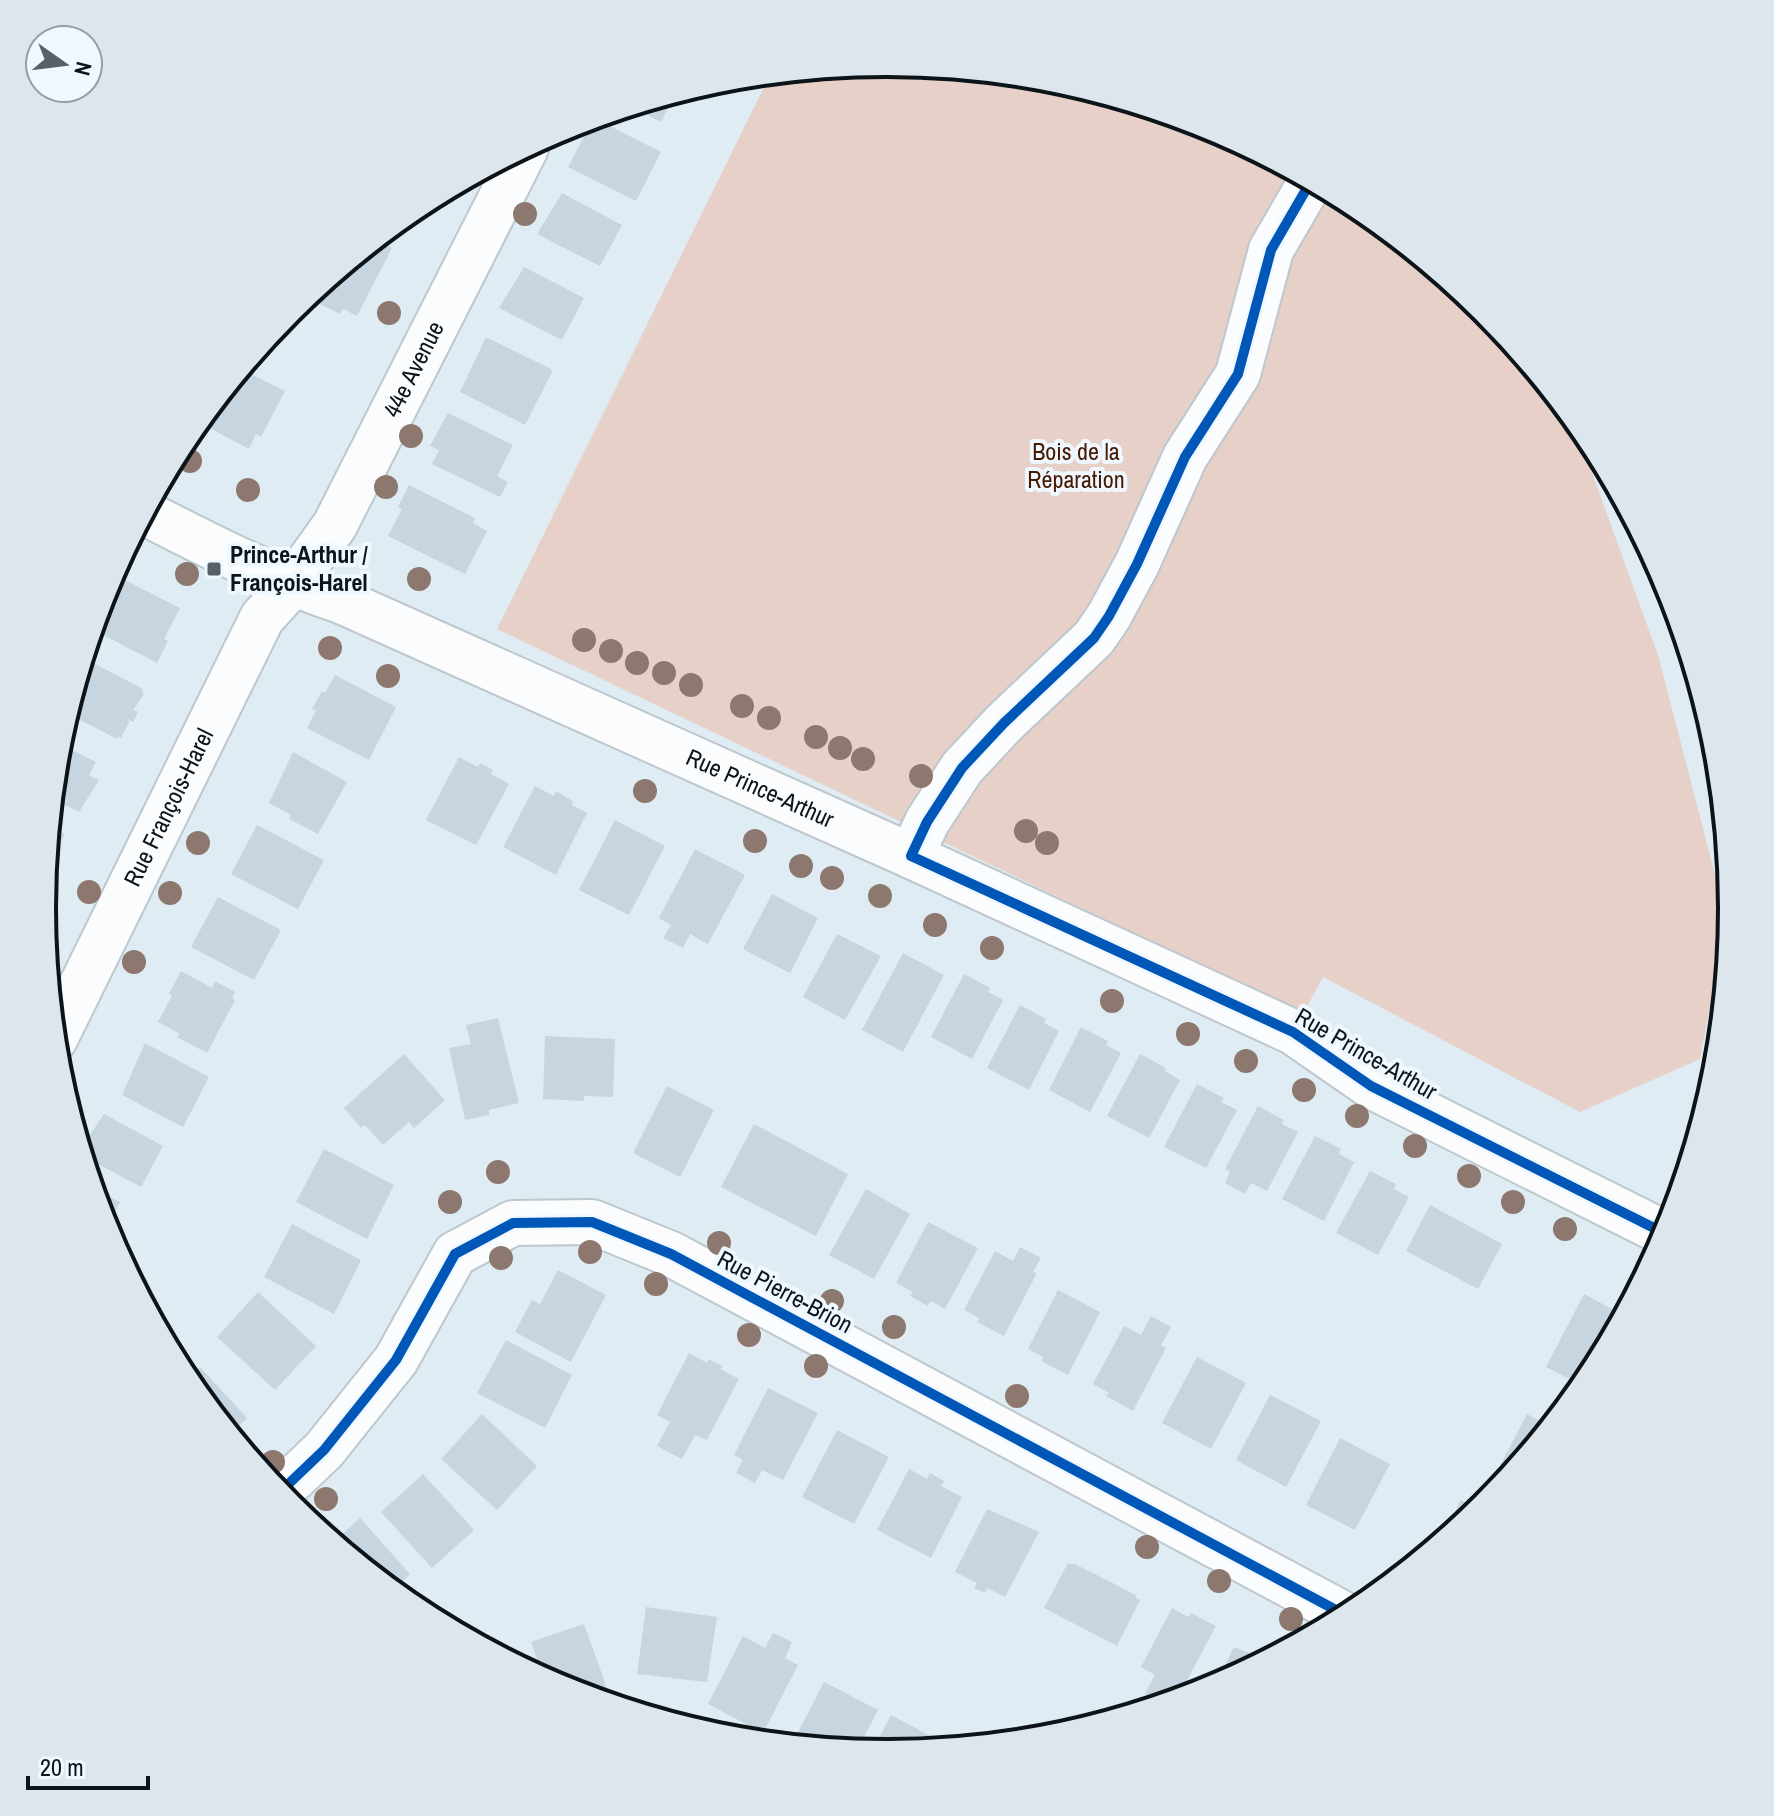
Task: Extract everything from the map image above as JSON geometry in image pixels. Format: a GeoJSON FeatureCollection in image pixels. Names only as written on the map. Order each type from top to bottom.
{"type":"FeatureCollection","features":[{"type":"Feature","properties":{"kind":"street","name":"44e Avenue"},"geometry":{"type":"LineString","coordinates":[[292,585],[335,525],[518,163]]}},
{"type":"Feature","properties":{"kind":"street"},"geometry":{"type":"LineString","coordinates":[[911,856],[933,813],[962,768],[1004,723],[1094,638],[1109,616],[1137,564],[1185,457],[1238,374],[1271,250],[1306,190]]}},
{"type":"Feature","properties":{"kind":"street","name":"Rue Prince-Arthur"},"geometry":{"type":"LineString","coordinates":[[154,517],[292,585],[341,601],[911,856],[1293,1032],[1371,1086],[1654,1228]]}},
{"type":"Feature","properties":{"kind":"street","name":"Rue François-Harel"},"geometry":{"type":"LineString","coordinates":[[64,1021],[262,618],[292,585]]}},
{"type":"Feature","properties":{"kind":"street","name":"Rue Pierre-Brion"},"geometry":{"type":"LineString","coordinates":[[288,1484],[324,1450],[396,1360],[455,1254],[513,1223],[592,1222],[671,1254],[1333,1609]]}},
{"type":"Feature","properties":{"kind":"green space","name":"Bois de la Réparation"},"geometry":{"type":"Polygon","coordinates":[[[833,79],[941,79],[1049,93],[1154,121],[1205,140],[1302,188],[1393,249],[1475,320],[1512,360],[1546,402],[1592,468],[1658,655],[1717,883],[1714,981],[1700,1059],[1580,1112],[1323,977],[1303,1014],[497,629],[764,86],[833,79]]]}},
{"type":"Feature","properties":{"kind":"building"},"geometry":{"type":"Polygon","coordinates":[[[669,106],[661,122],[644,114],[669,106]]]}},
{"type":"Feature","properties":{"kind":"building"},"geometry":{"type":"Polygon","coordinates":[[[608,125],[661,152],[636,201],[568,167],[586,134],[608,125]]]}},
{"type":"Feature","properties":{"kind":"building"},"geometry":{"type":"Polygon","coordinates":[[[562,193],[622,225],[600,266],[537,234],[562,193]]]}},
{"type":"Feature","properties":{"kind":"building"},"geometry":{"type":"Polygon","coordinates":[[[386,245],[392,248],[357,316],[343,309],[340,314],[318,303],[381,249],[386,245]]]}},
{"type":"Feature","properties":{"kind":"building"},"geometry":{"type":"Polygon","coordinates":[[[524,267],[584,298],[562,340],[499,308],[524,267]]]}},
{"type":"Feature","properties":{"kind":"building"},"geometry":{"type":"Polygon","coordinates":[[[486,337],[553,370],[525,425],[460,392],[486,337]]]}},
{"type":"Feature","properties":{"kind":"building"},"geometry":{"type":"Polygon","coordinates":[[[251,374],[285,391],[261,437],[256,434],[249,449],[209,428],[251,374]]]}},
{"type":"Feature","properties":{"kind":"building"},"geometry":{"type":"Polygon","coordinates":[[[448,413],[513,445],[497,476],[508,482],[500,497],[432,464],[439,450],[430,446],[448,413]]]}},
{"type":"Feature","properties":{"kind":"building"},"geometry":{"type":"Polygon","coordinates":[[[409,485],[475,518],[473,523],[487,531],[465,574],[388,536],[402,509],[398,507],[409,485]]]}},
{"type":"Feature","properties":{"kind":"building"},"geometry":{"type":"Polygon","coordinates":[[[124,579],[180,608],[164,639],[168,641],[157,663],[102,634],[124,579]]]}},
{"type":"Feature","properties":{"kind":"building"},"geometry":{"type":"Polygon","coordinates":[[[93,663],[143,689],[144,694],[133,710],[138,712],[133,722],[128,719],[121,738],[117,739],[78,719],[93,663]]]}},
{"type":"Feature","properties":{"kind":"building"},"geometry":{"type":"Polygon","coordinates":[[[335,675],[396,707],[369,760],[307,728],[316,711],[312,709],[335,675]]]}},
{"type":"Feature","properties":{"kind":"building"},"geometry":{"type":"Polygon","coordinates":[[[71,750],[96,762],[89,775],[99,780],[79,812],[63,804],[71,750]]]}},
{"type":"Feature","properties":{"kind":"building"},"geometry":{"type":"Polygon","coordinates":[[[293,752],[347,782],[318,834],[289,819],[291,815],[269,803],[293,752]]]}},
{"type":"Feature","properties":{"kind":"building"},"geometry":{"type":"Polygon","coordinates":[[[459,757],[478,767],[480,763],[493,770],[491,774],[509,784],[476,845],[426,820],[459,757]]]}},
{"type":"Feature","properties":{"kind":"building"},"geometry":{"type":"Polygon","coordinates":[[[535,786],[554,796],[556,791],[587,813],[556,875],[503,847],[535,786]]]}},
{"type":"Feature","properties":{"kind":"building"},"geometry":{"type":"Polygon","coordinates":[[[615,820],[665,846],[629,915],[579,890],[615,820]]]}},
{"type":"Feature","properties":{"kind":"building"},"geometry":{"type":"Polygon","coordinates":[[[257,825],[324,860],[298,909],[231,874],[257,825]]]}},
{"type":"Feature","properties":{"kind":"building"},"geometry":{"type":"Polygon","coordinates":[[[695,849],[745,875],[708,944],[690,934],[683,948],[663,938],[671,925],[659,918],[695,849]]]}},
{"type":"Feature","properties":{"kind":"building"},"geometry":{"type":"Polygon","coordinates":[[[772,894],[818,918],[790,973],[743,949],[772,894]]]}},
{"type":"Feature","properties":{"kind":"building"},"geometry":{"type":"Polygon","coordinates":[[[218,897],[281,930],[254,980],[191,947],[218,897]]]}},
{"type":"Feature","properties":{"kind":"building"},"geometry":{"type":"Polygon","coordinates":[[[837,934],[881,956],[845,1020],[803,997],[837,934]]]}},
{"type":"Feature","properties":{"kind":"building"},"geometry":{"type":"Polygon","coordinates":[[[903,953],[944,975],[903,1052],[862,1030],[903,953]]]}},
{"type":"Feature","properties":{"kind":"building"},"geometry":{"type":"Polygon","coordinates":[[[181,971],[212,988],[215,981],[235,992],[232,998],[235,1000],[207,1053],[177,1037],[180,1034],[158,1022],[181,971]]]}},
{"type":"Feature","properties":{"kind":"building"},"geometry":{"type":"Polygon","coordinates":[[[964,974],[990,988],[988,992],[1003,1000],[972,1059],[931,1037],[964,974]]]}},
{"type":"Feature","properties":{"kind":"building"},"geometry":{"type":"Polygon","coordinates":[[[1020,1005],[1046,1019],[1044,1023],[1059,1031],[1029,1090],[987,1068],[1020,1005]]]}},
{"type":"Feature","properties":{"kind":"building"},"geometry":{"type":"Polygon","coordinates":[[[498,1018],[519,1103],[489,1110],[489,1115],[465,1120],[449,1048],[471,1044],[466,1025],[498,1018]]]}},
{"type":"Feature","properties":{"kind":"building"},"geometry":{"type":"Polygon","coordinates":[[[1081,1027],[1108,1041],[1106,1045],[1121,1053],[1090,1112],[1049,1090],[1081,1027]]]}},
{"type":"Feature","properties":{"kind":"building"},"geometry":{"type":"Polygon","coordinates":[[[545,1036],[615,1039],[613,1097],[584,1096],[584,1101],[543,1099],[545,1036]]]}},
{"type":"Feature","properties":{"kind":"building"},"geometry":{"type":"Polygon","coordinates":[[[145,1043],[209,1077],[183,1127],[122,1095],[145,1043]]]}},
{"type":"Feature","properties":{"kind":"building"},"geometry":{"type":"Polygon","coordinates":[[[404,1054],[445,1100],[414,1128],[409,1122],[383,1145],[365,1125],[361,1128],[344,1108],[404,1054]]]}},
{"type":"Feature","properties":{"kind":"building"},"geometry":{"type":"Polygon","coordinates":[[[1140,1054],[1166,1068],[1165,1071],[1180,1080],[1149,1138],[1107,1116],[1140,1054]]]}},
{"type":"Feature","properties":{"kind":"building"},"geometry":{"type":"Polygon","coordinates":[[[1197,1084],[1224,1098],[1221,1102],[1237,1110],[1206,1168],[1164,1147],[1197,1084]]]}},
{"type":"Feature","properties":{"kind":"building"},"geometry":{"type":"Polygon","coordinates":[[[667,1086],[714,1110],[680,1177],[633,1153],[667,1086]]]}},
{"type":"Feature","properties":{"kind":"building"},"geometry":{"type":"Polygon","coordinates":[[[1258,1106],[1284,1120],[1282,1124],[1298,1132],[1267,1191],[1251,1183],[1245,1194],[1225,1183],[1230,1172],[1225,1169],[1258,1106]]]}},
{"type":"Feature","properties":{"kind":"building"},"geometry":{"type":"Polygon","coordinates":[[[104,1114],[163,1146],[141,1187],[96,1163],[88,1137],[104,1114]]]}},
{"type":"Feature","properties":{"kind":"building"},"geometry":{"type":"Polygon","coordinates":[[[754,1124],[848,1174],[816,1236],[721,1187],[754,1124]]]}},
{"type":"Feature","properties":{"kind":"building"},"geometry":{"type":"Polygon","coordinates":[[[1315,1136],[1341,1149],[1339,1154],[1354,1162],[1324,1221],[1282,1199],[1315,1136]]]}},
{"type":"Feature","properties":{"kind":"building"},"geometry":{"type":"Polygon","coordinates":[[[324,1149],[394,1185],[367,1239],[296,1202],[324,1149]]]}},
{"type":"Feature","properties":{"kind":"building"},"geometry":{"type":"Polygon","coordinates":[[[1370,1171],[1396,1184],[1394,1189],[1409,1197],[1378,1255],[1336,1233],[1370,1171]]]}},
{"type":"Feature","properties":{"kind":"building"},"geometry":{"type":"Polygon","coordinates":[[[866,1189],[910,1214],[874,1279],[829,1255],[866,1189]]]}},
{"type":"Feature","properties":{"kind":"building"},"geometry":{"type":"Polygon","coordinates":[[[108,1196],[120,1202],[114,1213],[108,1196]]]}},
{"type":"Feature","properties":{"kind":"building"},"geometry":{"type":"Polygon","coordinates":[[[1430,1205],[1502,1244],[1478,1289],[1406,1251],[1430,1205]]]}},
{"type":"Feature","properties":{"kind":"building"},"geometry":{"type":"Polygon","coordinates":[[[928,1222],[978,1248],[945,1309],[931,1301],[928,1306],[910,1296],[913,1292],[896,1283],[928,1222]]]}},
{"type":"Feature","properties":{"kind":"building"},"geometry":{"type":"Polygon","coordinates":[[[292,1224],[361,1260],[334,1314],[264,1277],[292,1224]]]}},
{"type":"Feature","properties":{"kind":"building"},"geometry":{"type":"Polygon","coordinates":[[[1020,1247],[1041,1258],[1033,1272],[1037,1273],[1004,1336],[977,1322],[979,1318],[964,1310],[995,1251],[1013,1261],[1020,1247]]]}},
{"type":"Feature","properties":{"kind":"building"},"geometry":{"type":"Polygon","coordinates":[[[558,1270],[606,1295],[571,1362],[515,1332],[532,1300],[540,1304],[558,1270]]]}},
{"type":"Feature","properties":{"kind":"building"},"geometry":{"type":"Polygon","coordinates":[[[1058,1290],[1100,1312],[1068,1375],[1041,1361],[1043,1357],[1028,1349],[1058,1290]]]}},
{"type":"Feature","properties":{"kind":"building"},"geometry":{"type":"Polygon","coordinates":[[[258,1292],[316,1346],[275,1390],[217,1337],[258,1292]]]}},
{"type":"Feature","properties":{"kind":"building"},"geometry":{"type":"Polygon","coordinates":[[[1584,1294],[1614,1310],[1571,1380],[1546,1367],[1584,1294]]]}},
{"type":"Feature","properties":{"kind":"building"},"geometry":{"type":"Polygon","coordinates":[[[1151,1316],[1171,1327],[1161,1345],[1166,1348],[1133,1411],[1106,1396],[1109,1393],[1093,1384],[1124,1326],[1141,1335],[1151,1316]]]}},
{"type":"Feature","properties":{"kind":"building"},"geometry":{"type":"Polygon","coordinates":[[[506,1340],[572,1375],[545,1428],[477,1393],[506,1340]]]}},
{"type":"Feature","properties":{"kind":"building"},"geometry":{"type":"Polygon","coordinates":[[[689,1353],[707,1363],[708,1359],[723,1366],[720,1369],[739,1379],[707,1440],[695,1435],[682,1459],[657,1446],[670,1422],[657,1415],[689,1353]]]}},
{"type":"Feature","properties":{"kind":"building"},"geometry":{"type":"Polygon","coordinates":[[[1197,1357],[1246,1383],[1211,1449],[1162,1423],[1197,1357]]]}},
{"type":"Feature","properties":{"kind":"building"},"geometry":{"type":"Polygon","coordinates":[[[200,1367],[247,1418],[238,1427],[228,1414],[196,1370],[200,1367]]]}},
{"type":"Feature","properties":{"kind":"building"},"geometry":{"type":"Polygon","coordinates":[[[768,1388],[818,1413],[783,1480],[762,1470],[755,1483],[736,1473],[743,1460],[734,1455],[768,1388]]]}},
{"type":"Feature","properties":{"kind":"building"},"geometry":{"type":"Polygon","coordinates":[[[1270,1395],[1321,1421],[1286,1487],[1236,1460],[1270,1395]]]}},
{"type":"Feature","properties":{"kind":"building"},"geometry":{"type":"Polygon","coordinates":[[[482,1414],[537,1466],[497,1510],[441,1459],[482,1414]]]}},
{"type":"Feature","properties":{"kind":"building"},"geometry":{"type":"Polygon","coordinates":[[[1527,1414],[1540,1421],[1512,1456],[1496,1473],[1527,1414]]]}},
{"type":"Feature","properties":{"kind":"building"},"geometry":{"type":"Polygon","coordinates":[[[837,1430],[889,1457],[854,1524],[802,1497],[837,1430]]]}},
{"type":"Feature","properties":{"kind":"building"},"geometry":{"type":"Polygon","coordinates":[[[1340,1438],[1390,1464],[1355,1530],[1306,1505],[1340,1438]]]}},
{"type":"Feature","properties":{"kind":"building"},"geometry":{"type":"Polygon","coordinates":[[[909,1469],[927,1479],[930,1473],[944,1481],[941,1486],[962,1497],[931,1558],[877,1530],[909,1469]]]}},
{"type":"Feature","properties":{"kind":"building"},"geometry":{"type":"Polygon","coordinates":[[[423,1474],[474,1530],[432,1568],[381,1512],[423,1474]]]}},
{"type":"Feature","properties":{"kind":"building"},"geometry":{"type":"Polygon","coordinates":[[[1461,1500],[1467,1503],[1452,1517],[1461,1500]]]}},
{"type":"Feature","properties":{"kind":"building"},"geometry":{"type":"Polygon","coordinates":[[[987,1509],[1039,1532],[1005,1597],[987,1588],[985,1593],[974,1588],[977,1583],[955,1572],[987,1509]]]}},
{"type":"Feature","properties":{"kind":"building"},"geometry":{"type":"Polygon","coordinates":[[[360,1518],[410,1574],[402,1582],[342,1535],[360,1518]]]}},
{"type":"Feature","properties":{"kind":"building"},"geometry":{"type":"Polygon","coordinates":[[[1068,1563],[1105,1579],[1140,1600],[1117,1646],[1044,1608],[1068,1563]]]}},
{"type":"Feature","properties":{"kind":"building"},"geometry":{"type":"Polygon","coordinates":[[[646,1607],[717,1617],[707,1682],[637,1674],[646,1607]]]}},
{"type":"Feature","properties":{"kind":"building"},"geometry":{"type":"Polygon","coordinates":[[[1172,1608],[1188,1617],[1191,1613],[1216,1626],[1185,1683],[1150,1696],[1145,1694],[1155,1675],[1141,1667],[1172,1608]]]}},
{"type":"Feature","properties":{"kind":"building"},"geometry":{"type":"Polygon","coordinates":[[[584,1624],[608,1690],[538,1662],[531,1642],[584,1624]]]}},
{"type":"Feature","properties":{"kind":"building"},"geometry":{"type":"Polygon","coordinates":[[[773,1633],[792,1642],[785,1658],[798,1665],[765,1730],[753,1728],[708,1704],[743,1636],[765,1648],[773,1633]]]}},
{"type":"Feature","properties":{"kind":"building"},"geometry":{"type":"Polygon","coordinates":[[[1234,1647],[1253,1654],[1224,1667],[1234,1647]]]}},
{"type":"Feature","properties":{"kind":"building"},"geometry":{"type":"Polygon","coordinates":[[[824,1682],[878,1710],[863,1738],[797,1734],[824,1682]]]}},
{"type":"Feature","properties":{"kind":"building"},"geometry":{"type":"Polygon","coordinates":[[[891,1715],[933,1737],[887,1739],[879,1739],[891,1715]]]}},
{"type":"Feature","properties":{"kind":"cycle path"},"geometry":{"type":"LineString","coordinates":[[1306,190],[1271,250],[1238,374],[1185,457],[1137,564],[1109,616],[1094,638],[1004,723],[962,768],[927,822],[911,856],[1293,1032],[1371,1086],[1654,1228]]}},
{"type":"Feature","properties":{"kind":"cycle path"},"geometry":{"type":"LineString","coordinates":[[288,1484],[324,1450],[396,1360],[455,1254],[513,1223],[592,1222],[671,1254],[1333,1609]]}},
{"type":"Feature","properties":{"kind":"place","name":"Prince-Arthur / François-Harel"},"geometry":{"type":"Point","coordinates":[214,569]}}]}
